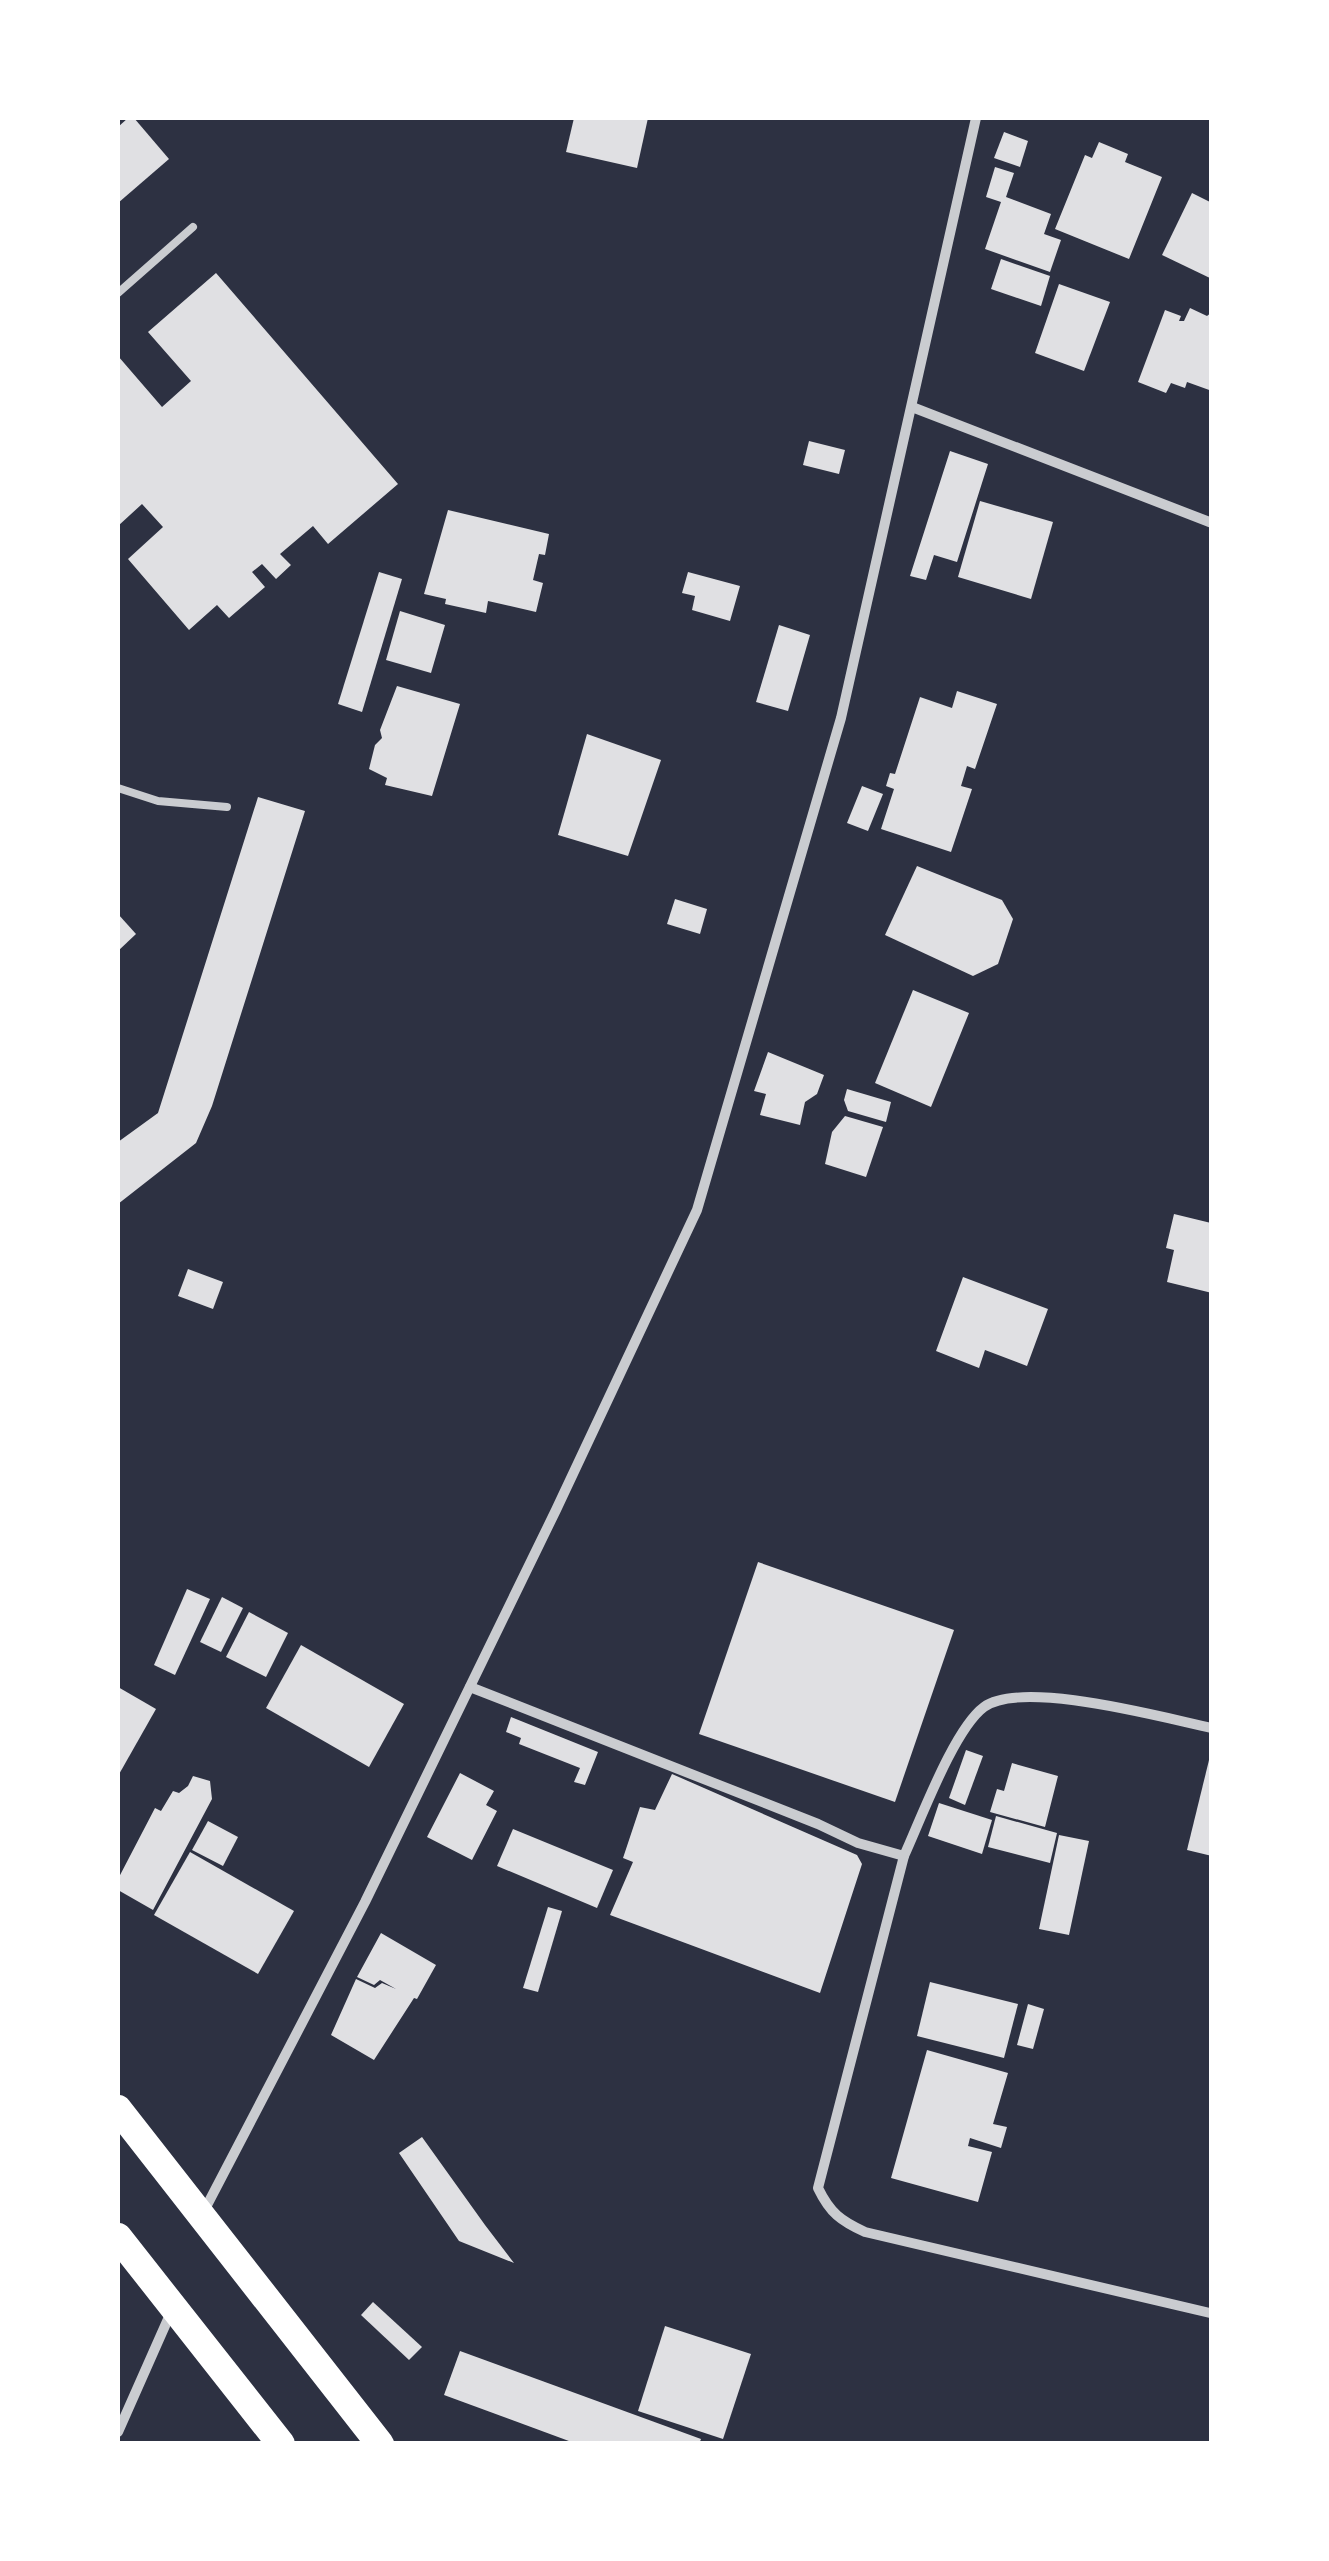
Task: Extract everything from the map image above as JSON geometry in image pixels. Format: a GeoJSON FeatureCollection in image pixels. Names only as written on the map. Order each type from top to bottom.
{"type":"FeatureCollection","features":[{"type":"Feature","properties":{"kind":"highway"},"geometry":{"type":"LineString","coordinates":[[118,2109],[380,2444]]}},
{"type":"Feature","properties":{"kind":"highway"},"geometry":{"type":"LineString","coordinates":[[118,2237],[281,2444]]}},
{"type":"Feature","properties":{"kind":"street"},"geometry":{"type":"LineString","coordinates":[[202,2216],[365,1902],[697,1210],[841,718],[976,118]]}},
{"type":"Feature","properties":{"kind":"street"},"geometry":{"type":"LineString","coordinates":[[912,407],[1212,523]]}},
{"type":"Feature","properties":{"kind":"street"},"geometry":{"type":"LineString","coordinates":[[470,1687],[858,1842],[904,1856]]}},
{"type":"Feature","properties":{"kind":"street"},"geometry":{"type":"LineString","coordinates":[[1210,2314],[865,2232],[838,2219],[826,2206],[818,2188],[904,1856],[965,1728],[984,1707],[1001,1698],[1038,1695],[1212,1728]]}},
{"type":"Feature","properties":{"kind":"street"},"geometry":{"type":"LineString","coordinates":[[118,2432],[173,2309]]}},
{"type":"Feature","properties":{"kind":"lane"},"geometry":{"type":"LineString","coordinates":[[118,293],[193,227]]}},
{"type":"Feature","properties":{"kind":"lane"},"geometry":{"type":"LineString","coordinates":[[118,788],[158,801],[227,807]]}},
{"type":"Feature","properties":{"kind":"building"},"geometry":{"type":"Polygon","coordinates":[[[134,118],[169,159],[118,203],[118,127],[134,118]]]}},
{"type":"Feature","properties":{"kind":"building"},"geometry":{"type":"Polygon","coordinates":[[[574,118],[648,118],[637,168],[566,152],[574,118]]]}},
{"type":"Feature","properties":{"kind":"building"},"geometry":{"type":"Polygon","coordinates":[[[1004,132],[1028,141],[1020,167],[994,158],[1004,132]]]}},
{"type":"Feature","properties":{"kind":"building"},"geometry":{"type":"Polygon","coordinates":[[[1099,142],[1128,154],[1125,162],[1162,177],[1129,259],[1055,229],[1085,155],[1092,158],[1099,142]]]}},
{"type":"Feature","properties":{"kind":"building"},"geometry":{"type":"Polygon","coordinates":[[[995,167],[1014,173],[1006,197],[1051,214],[1044,234],[1061,240],[1050,272],[985,249],[1001,202],[986,197],[995,167]]]}},
{"type":"Feature","properties":{"kind":"building"},"geometry":{"type":"Polygon","coordinates":[[[1192,193],[1212,203],[1212,279],[1162,255],[1192,193]]]}},
{"type":"Feature","properties":{"kind":"building"},"geometry":{"type":"Polygon","coordinates":[[[1001,259],[1050,276],[1041,306],[991,289],[1001,259]]]}},
{"type":"Feature","properties":{"kind":"building"},"geometry":{"type":"Polygon","coordinates":[[[216,273],[398,484],[328,544],[313,526],[280,554],[291,565],[276,579],[262,564],[252,572],[265,587],[229,618],[217,605],[189,630],[128,559],[163,527],[142,504],[118,526],[118,356],[162,407],[191,381],[148,332],[216,273]]]}},
{"type":"Feature","properties":{"kind":"building"},"geometry":{"type":"Polygon","coordinates":[[[1059,284],[1110,302],[1084,371],[1035,353],[1059,284]]]}},
{"type":"Feature","properties":{"kind":"building"},"geometry":{"type":"Polygon","coordinates":[[[1190,308],[1207,316],[1212,312],[1212,391],[1187,382],[1185,388],[1171,383],[1166,393],[1138,382],[1165,310],[1184,321],[1190,308]]]}},
{"type":"Feature","properties":{"kind":"building"},"geometry":{"type":"Polygon","coordinates":[[[809,441],[845,450],[839,474],[803,465],[809,441]]]}},
{"type":"Feature","properties":{"kind":"building"},"geometry":{"type":"Polygon","coordinates":[[[950,451],[988,464],[957,562],[934,555],[926,580],[910,576],[950,451]]]}},
{"type":"Feature","properties":{"kind":"building"},"geometry":{"type":"Polygon","coordinates":[[[980,501],[1053,522],[1031,599],[958,577],[980,501]]]}},
{"type":"Feature","properties":{"kind":"building"},"geometry":{"type":"Polygon","coordinates":[[[448,510],[549,534],[545,555],[539,554],[533,580],[543,583],[536,612],[488,601],[486,613],[445,604],[446,599],[424,594],[448,510]]]}},
{"type":"Feature","properties":{"kind":"building"},"geometry":{"type":"Polygon","coordinates":[[[379,572],[402,579],[362,712],[338,704],[379,572]]]}},
{"type":"Feature","properties":{"kind":"building"},"geometry":{"type":"Polygon","coordinates":[[[688,572],[740,586],[730,621],[692,610],[695,596],[682,593],[688,572]]]}},
{"type":"Feature","properties":{"kind":"building"},"geometry":{"type":"Polygon","coordinates":[[[400,611],[445,625],[431,673],[386,660],[400,611]]]}},
{"type":"Feature","properties":{"kind":"building"},"geometry":{"type":"Polygon","coordinates":[[[779,625],[810,635],[788,711],[756,702],[779,625]]]}},
{"type":"Feature","properties":{"kind":"building"},"geometry":{"type":"Polygon","coordinates":[[[397,686],[460,704],[432,796],[385,785],[387,778],[369,769],[397,686]]]}},
{"type":"Feature","properties":{"kind":"building"},"geometry":{"type":"Polygon","coordinates":[[[957,691],[997,704],[975,769],[967,766],[961,786],[972,789],[951,852],[881,829],[894,789],[886,786],[890,773],[895,774],[920,697],[952,708],[957,691]]]}},
{"type":"Feature","properties":{"kind":"building"},"geometry":{"type":"Polygon","coordinates":[[[587,734],[661,760],[628,856],[558,835],[587,734]]]}},
{"type":"Feature","properties":{"kind":"building"},"geometry":{"type":"Polygon","coordinates":[[[862,786],[883,794],[868,831],[847,823],[862,786]]]}},
{"type":"Feature","properties":{"kind":"building"},"geometry":{"type":"Polygon","coordinates":[[[258,797],[305,811],[212,1106],[196,1143],[118,1204],[118,1142],[158,1113],[258,797]]]}},
{"type":"Feature","properties":{"kind":"building"},"geometry":{"type":"Polygon","coordinates":[[[917,866],[1002,900],[1013,919],[998,964],[973,976],[885,935],[917,866]]]}},
{"type":"Feature","properties":{"kind":"building"},"geometry":{"type":"Polygon","coordinates":[[[675,899],[707,909],[700,934],[667,924],[675,899]]]}},
{"type":"Feature","properties":{"kind":"building"},"geometry":{"type":"Polygon","coordinates":[[[118,914],[136,934],[118,951],[118,914]]]}},
{"type":"Feature","properties":{"kind":"building"},"geometry":{"type":"Polygon","coordinates":[[[913,990],[969,1013],[931,1107],[875,1083],[913,990]]]}},
{"type":"Feature","properties":{"kind":"building"},"geometry":{"type":"Polygon","coordinates":[[[768,1052],[824,1075],[817,1094],[805,1102],[800,1125],[760,1115],[766,1094],[754,1091],[768,1052]]]}},
{"type":"Feature","properties":{"kind":"building"},"geometry":{"type":"Polygon","coordinates":[[[847,1089],[891,1102],[886,1122],[848,1111],[844,1100],[847,1089]]]}},
{"type":"Feature","properties":{"kind":"building"},"geometry":{"type":"Polygon","coordinates":[[[845,1116],[883,1127],[866,1177],[825,1164],[832,1132],[845,1116]]]}},
{"type":"Feature","properties":{"kind":"building"},"geometry":{"type":"Polygon","coordinates":[[[1174,1214],[1211,1223],[1212,1293],[1167,1282],[1174,1250],[1166,1248],[1174,1214]]]}},
{"type":"Feature","properties":{"kind":"building"},"geometry":{"type":"Polygon","coordinates":[[[188,1269],[223,1282],[213,1309],[178,1296],[188,1269]]]}},
{"type":"Feature","properties":{"kind":"building"},"geometry":{"type":"Polygon","coordinates":[[[963,1277],[1048,1309],[1027,1366],[985,1350],[979,1368],[936,1351],[963,1277]]]}},
{"type":"Feature","properties":{"kind":"building"},"geometry":{"type":"Polygon","coordinates":[[[758,1562],[954,1630],[895,1802],[699,1734],[758,1562]]]}},
{"type":"Feature","properties":{"kind":"building"},"geometry":{"type":"Polygon","coordinates":[[[187,1589],[210,1599],[175,1675],[154,1665],[187,1589]]]}},
{"type":"Feature","properties":{"kind":"building"},"geometry":{"type":"Polygon","coordinates":[[[222,1597],[243,1608],[221,1652],[200,1642],[222,1597]]]}},
{"type":"Feature","properties":{"kind":"building"},"geometry":{"type":"Polygon","coordinates":[[[249,1612],[288,1633],[266,1677],[226,1657],[249,1612]]]}},
{"type":"Feature","properties":{"kind":"building"},"geometry":{"type":"Polygon","coordinates":[[[301,1645],[404,1704],[369,1767],[266,1708],[301,1645]]]}},
{"type":"Feature","properties":{"kind":"building"},"geometry":{"type":"Polygon","coordinates":[[[118,1687],[156,1709],[118,1776],[118,1687]]]}},
{"type":"Feature","properties":{"kind":"building"},"geometry":{"type":"Polygon","coordinates":[[[511,1717],[598,1752],[585,1785],[574,1782],[580,1768],[519,1744],[521,1738],[506,1732],[511,1717]]]}},
{"type":"Feature","properties":{"kind":"building"},"geometry":{"type":"Polygon","coordinates":[[[966,1750],[983,1756],[965,1805],[949,1798],[966,1750]]]}},
{"type":"Feature","properties":{"kind":"building"},"geometry":{"type":"Polygon","coordinates":[[[1212,1756],[1212,1856],[1187,1850],[1212,1756]]]}},
{"type":"Feature","properties":{"kind":"building"},"geometry":{"type":"Polygon","coordinates":[[[1012,1763],[1058,1776],[1045,1827],[990,1812],[997,1789],[1004,1791],[1012,1763]]]}},
{"type":"Feature","properties":{"kind":"building"},"geometry":{"type":"Polygon","coordinates":[[[460,1773],[494,1791],[486,1805],[497,1811],[472,1860],[427,1837],[460,1773]]]}},
{"type":"Feature","properties":{"kind":"building"},"geometry":{"type":"Polygon","coordinates":[[[672,1774],[857,1855],[862,1864],[820,1993],[610,1915],[633,1862],[623,1858],[640,1807],[655,1810],[672,1774]]]}},
{"type":"Feature","properties":{"kind":"building"},"geometry":{"type":"Polygon","coordinates":[[[193,1776],[210,1781],[212,1799],[153,1910],[118,1890],[118,1879],[155,1808],[161,1811],[173,1791],[179,1793],[193,1776]]]}},
{"type":"Feature","properties":{"kind":"building"},"geometry":{"type":"Polygon","coordinates":[[[939,1803],[992,1820],[982,1854],[928,1836],[939,1803]]]}},
{"type":"Feature","properties":{"kind":"building"},"geometry":{"type":"Polygon","coordinates":[[[996,1816],[1057,1833],[1050,1863],[988,1847],[996,1816]]]}},
{"type":"Feature","properties":{"kind":"building"},"geometry":{"type":"Polygon","coordinates":[[[208,1821],[238,1837],[223,1866],[192,1850],[208,1821]]]}},
{"type":"Feature","properties":{"kind":"building"},"geometry":{"type":"Polygon","coordinates":[[[513,1829],[613,1870],[597,1908],[497,1866],[513,1829]]]}},
{"type":"Feature","properties":{"kind":"building"},"geometry":{"type":"Polygon","coordinates":[[[1059,1835],[1089,1841],[1069,1935],[1039,1929],[1059,1835]]]}},
{"type":"Feature","properties":{"kind":"building"},"geometry":{"type":"Polygon","coordinates":[[[190,1852],[294,1911],[258,1974],[154,1915],[190,1852]]]}},
{"type":"Feature","properties":{"kind":"building"},"geometry":{"type":"Polygon","coordinates":[[[548,1907],[562,1911],[538,1992],[523,1988],[548,1907]]]}},
{"type":"Feature","properties":{"kind":"building"},"geometry":{"type":"Polygon","coordinates":[[[381,1933],[436,1965],[374,2060],[331,2035],[356,1979],[375,1988],[382,1983],[396,1989],[380,1980],[374,1985],[357,1977],[381,1933]]]}},
{"type":"Feature","properties":{"kind":"building"},"geometry":{"type":"Polygon","coordinates":[[[930,1982],[1018,2004],[1004,2058],[917,2036],[930,1982]]]}},
{"type":"Feature","properties":{"kind":"building"},"geometry":{"type":"Polygon","coordinates":[[[1028,2004],[1044,2009],[1033,2049],[1017,2045],[1028,2004]]]}},
{"type":"Feature","properties":{"kind":"building"},"geometry":{"type":"Polygon","coordinates":[[[927,2050],[1008,2073],[993,2124],[1007,2127],[1001,2148],[970,2138],[968,2146],[992,2152],[978,2202],[891,2178],[927,2050]]]}},
{"type":"Feature","properties":{"kind":"building"},"geometry":{"type":"Polygon","coordinates":[[[422,2137],[514,2263],[459,2241],[399,2153],[422,2137]]]}},
{"type":"Feature","properties":{"kind":"building"},"geometry":{"type":"Polygon","coordinates":[[[373,2302],[422,2347],[409,2360],[361,2315],[373,2302]]]}},
{"type":"Feature","properties":{"kind":"building"},"geometry":{"type":"Polygon","coordinates":[[[665,2326],[751,2354],[723,2439],[638,2411],[665,2326]]]}},
{"type":"Feature","properties":{"kind":"building"},"geometry":{"type":"Polygon","coordinates":[[[460,2351],[701,2439],[699,2444],[577,2444],[444,2395],[460,2351]]]}}]}
